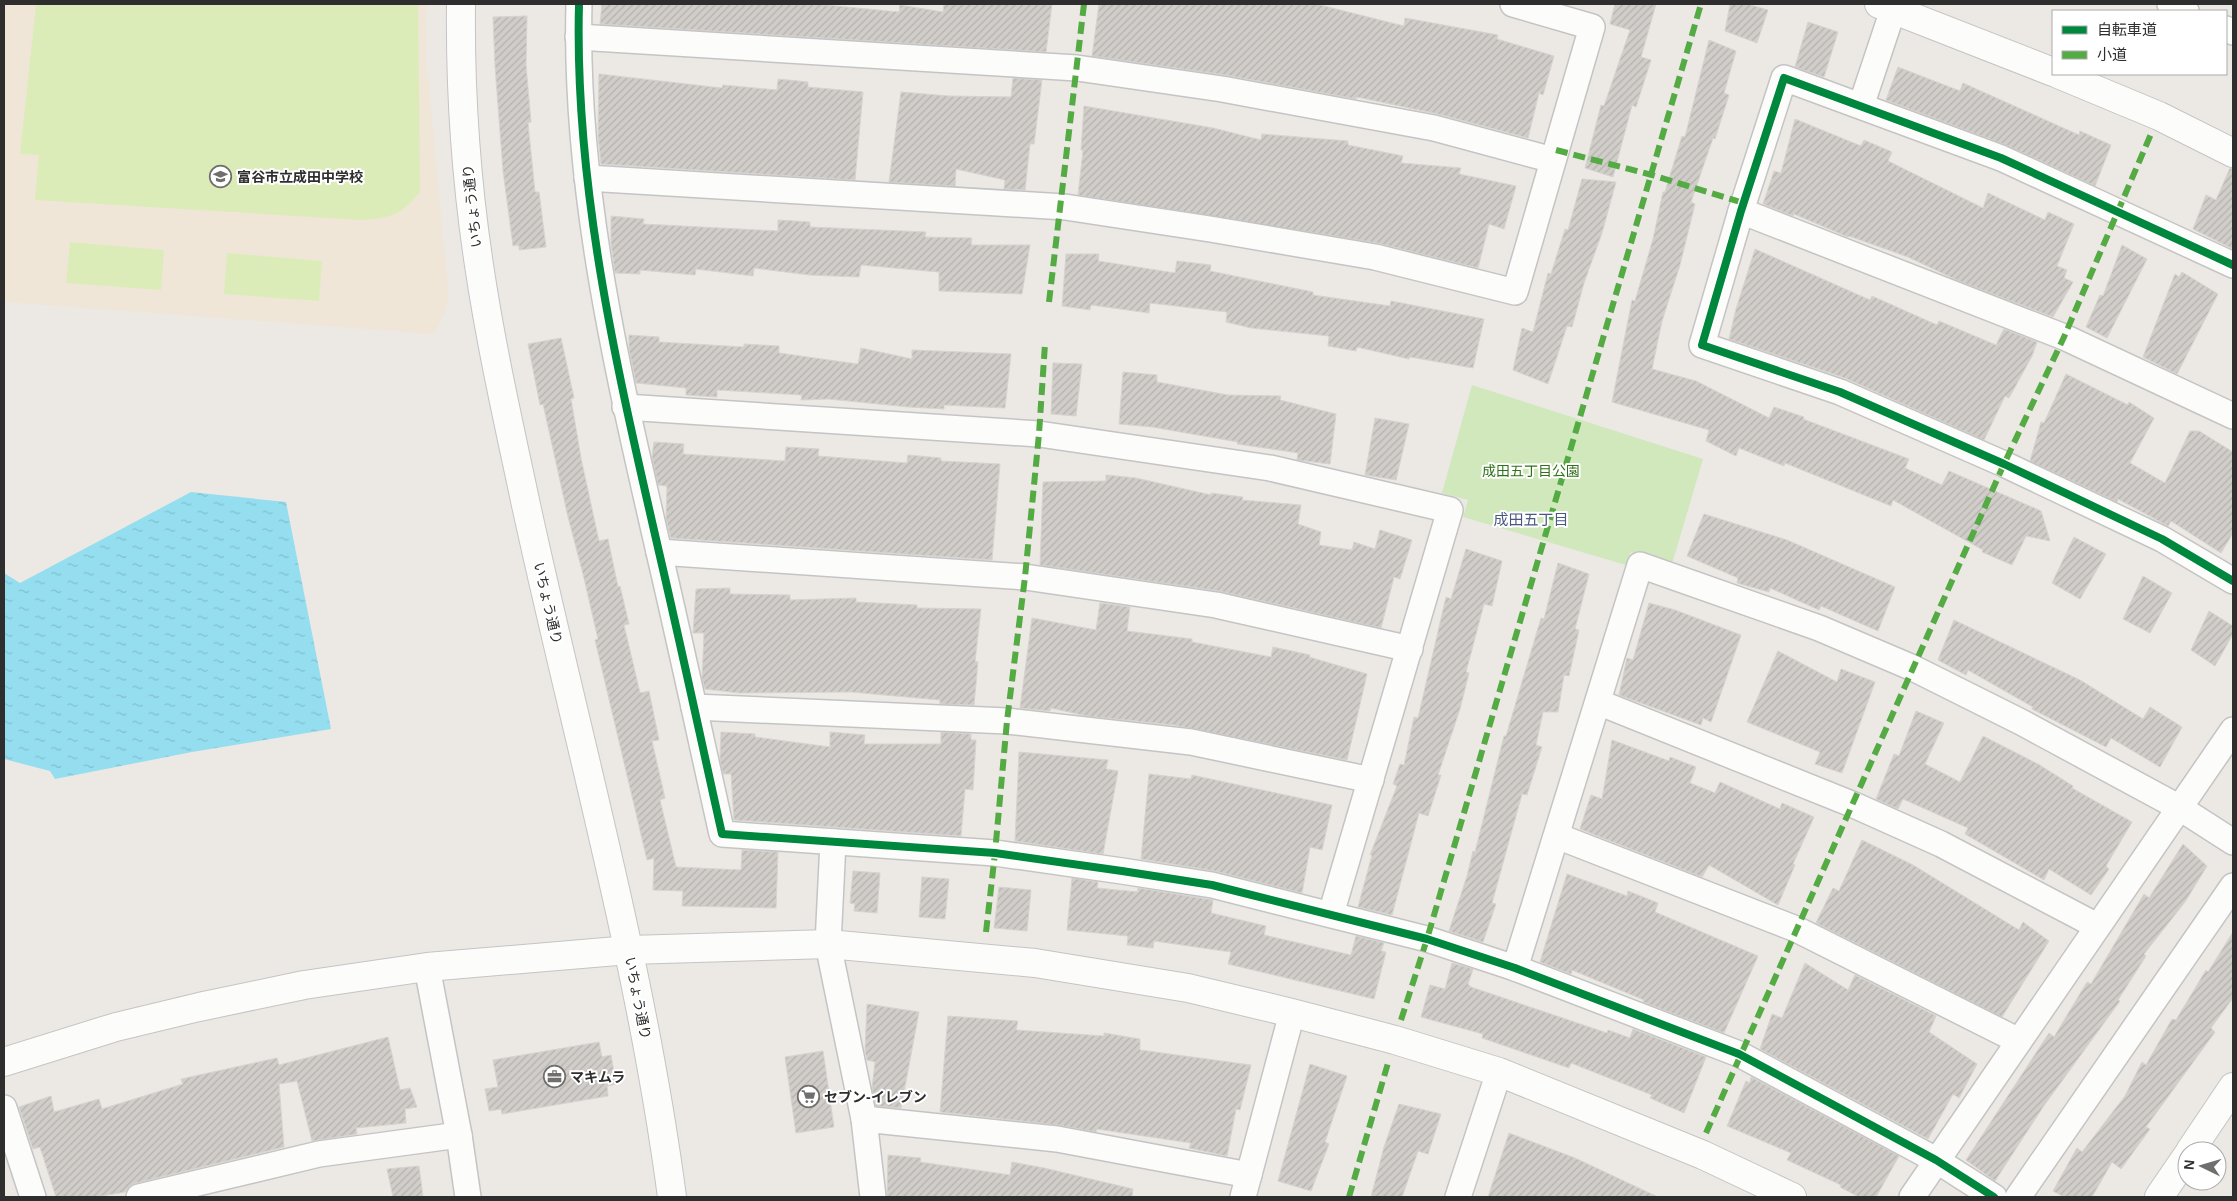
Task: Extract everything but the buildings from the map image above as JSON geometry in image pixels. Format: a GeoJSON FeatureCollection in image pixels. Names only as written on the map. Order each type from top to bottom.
{"type":"FeatureCollection","features":[{"type":"Feature","properties":{"kind":"street","name":"いちょう通り"},"geometry":{"type":"LineString","coordinates":[[461,4],[460,72],[470,193],[478,265],[495,362],[544,587],[629,950],[666,1152],[672,1197]]}},
{"type":"Feature","properties":{"kind":"street"},"geometry":{"type":"LineString","coordinates":[[580,4],[578,38],[587,178],[608,316],[625,407],[660,552],[722,834],[995,853],[1122,871],[1212,885],[1427,939],[1515,968],[1739,1054],[1936,1160],[1994,1197]]}},
{"type":"Feature","properties":{"kind":"street"},"geometry":{"type":"LineString","coordinates":[[587,178],[1065,207],[1374,257],[1515,292],[1592,27],[1516,4]]}},
{"type":"Feature","properties":{"kind":"street"},"geometry":{"type":"LineString","coordinates":[[2170,4],[2184,10]]}},
{"type":"Feature","properties":{"kind":"street"},"geometry":{"type":"LineString","coordinates":[[1860,106],[1889,5],[2052,72]]}},
{"type":"Feature","properties":{"kind":"street"},"geometry":{"type":"LineString","coordinates":[[578,38],[1076,68],[1222,89],[1434,128],[1552,160]]}},
{"type":"Feature","properties":{"kind":"street"},"geometry":{"type":"LineString","coordinates":[[2060,75],[2159,116],[2233,153]]}},
{"type":"Feature","properties":{"kind":"street"},"geometry":{"type":"LineString","coordinates":[[2233,265],[2000,158],[1784,78],[1741,211],[1702,345],[1840,392],[2004,464],[2162,539],[2233,581]]}},
{"type":"Feature","properties":{"kind":"street"},"geometry":{"type":"LineString","coordinates":[[1741,211],[2064,337],[2233,416]]}},
{"type":"Feature","properties":{"kind":"street"},"geometry":{"type":"LineString","coordinates":[[625,407],[1039,434],[1270,468],[1450,510],[1331,914]]}},
{"type":"Feature","properties":{"kind":"street"},"geometry":{"type":"LineString","coordinates":[[660,552],[1025,577],[1216,605],[1410,649]]}},
{"type":"Feature","properties":{"kind":"street"},"geometry":{"type":"LineString","coordinates":[[1515,968],[1640,565],[1819,628],[1913,668],[2021,722],[2180,808],[2233,842]]}},
{"type":"Feature","properties":{"kind":"street"},"geometry":{"type":"LineString","coordinates":[[1598,702],[1854,805],[1941,844],[2097,926]]}},
{"type":"Feature","properties":{"kind":"street"},"geometry":{"type":"LineString","coordinates":[[694,707],[1006,720],[1190,742],[1371,780]]}},
{"type":"Feature","properties":{"kind":"street"},"geometry":{"type":"LineString","coordinates":[[1912,1197],[2233,730]]}},
{"type":"Feature","properties":{"kind":"street"},"geometry":{"type":"LineString","coordinates":[[1557,836],[1796,929],[2019,1041]]}},
{"type":"Feature","properties":{"kind":"street"},"geometry":{"type":"LineString","coordinates":[[833,842],[828,944],[864,1119],[873,1197]]}},
{"type":"Feature","properties":{"kind":"street"},"geometry":{"type":"LineString","coordinates":[[2018,1197],[2233,886]]}},
{"type":"Feature","properties":{"kind":"street"},"geometry":{"type":"LineString","coordinates":[[4,1062],[116,1027],[199,1007],[304,985],[427,967],[629,950],[828,944],[1035,963],[1188,988],[1396,1040],[1499,1072],[1702,1155],[1792,1197]]}},
{"type":"Feature","properties":{"kind":"street"},"geometry":{"type":"LineString","coordinates":[[427,967],[459,1135],[468,1197]]}},
{"type":"Feature","properties":{"kind":"street"},"geometry":{"type":"LineString","coordinates":[[864,1119],[1057,1139],[1246,1186],[1292,1013]]}},
{"type":"Feature","properties":{"kind":"street"},"geometry":{"type":"LineString","coordinates":[[1458,1197],[1499,1072]]}},
{"type":"Feature","properties":{"kind":"street"},"geometry":{"type":"LineString","coordinates":[[2197,1141],[2233,1087]]}},
{"type":"Feature","properties":{"kind":"street"},"geometry":{"type":"LineString","coordinates":[[4,1108],[33,1197]]}},
{"type":"Feature","properties":{"kind":"street"},"geometry":{"type":"LineString","coordinates":[[140,1197],[319,1154],[459,1135]]}},
{"type":"Feature","properties":{"kind":"street"},"geometry":{"type":"LineString","coordinates":[[2159,1197],[2177,1171]]}},
{"type":"Feature","properties":{"kind":"shaded area","name":"富谷市立成田中学校"},"geometry":{"type":"Polygon","coordinates":[[[4,4],[426,4],[426,56],[449,298],[444,315],[434,334],[4,302],[4,4]]]}},
{"type":"Feature","properties":{"kind":"green space"},"geometry":{"type":"Polygon","coordinates":[[[36,4],[418,4],[420,192],[407,206],[395,214],[361,220],[35,200],[39,155],[20,154],[36,4]]]}},
{"type":"Feature","properties":{"kind":"green space"},"geometry":{"type":"Polygon","coordinates":[[[70,242],[164,250],[161,290],[66,283],[70,242]]]}},
{"type":"Feature","properties":{"kind":"green space"},"geometry":{"type":"Polygon","coordinates":[[[227,253],[322,261],[319,301],[224,294],[227,253]]]}},
{"type":"Feature","properties":{"kind":"green space","name":"成田五丁目公園"},"geometry":{"type":"Polygon","coordinates":[[[1472,385],[1703,459],[1672,564],[1631,552],[1626,565],[1463,517],[1468,500],[1442,493],[1472,385]]]}},
{"type":"Feature","properties":{"kind":"water"},"geometry":{"type":"Polygon","coordinates":[[[191,492],[286,502],[331,729],[192,752],[55,779],[50,771],[4,759],[4,573],[20,583],[191,492]]]}},
{"type":"Feature","properties":{"kind":"marked path"},"geometry":{"type":"LineString","coordinates":[[1049,302],[1084,4]]}},
{"type":"Feature","properties":{"kind":"marked path"},"geometry":{"type":"LineString","coordinates":[[1401,1020],[1427,939],[1701,4]]}},
{"type":"Feature","properties":{"kind":"marked path"},"geometry":{"type":"LineString","coordinates":[[1706,1133],[2004,464],[2064,337],[2151,134]]}},
{"type":"Feature","properties":{"kind":"marked path"},"geometry":{"type":"LineString","coordinates":[[1556,150],[1652,175],[1744,203]]}},
{"type":"Feature","properties":{"kind":"marked path"},"geometry":{"type":"LineString","coordinates":[[986,932],[1007,721],[1025,577],[1039,434],[1045,344]]}},
{"type":"Feature","properties":{"kind":"marked path"},"geometry":{"type":"LineString","coordinates":[[1349,1197],[1388,1063]]}},
{"type":"Feature","properties":{"kind":"cycle path"},"geometry":{"type":"LineString","coordinates":[[579,4],[579,73],[584,142],[591,211],[602,280],[628,417],[722,834],[995,853],[1122,871],[1212,885],[1427,939],[1515,968],[1739,1054],[1936,1160],[1994,1197]]}},
{"type":"Feature","properties":{"kind":"cycle path"},"geometry":{"type":"LineString","coordinates":[[2233,265],[2001,158],[1784,78],[1741,211],[1702,345],[1840,392],[2004,464],[2162,539],[2233,581]]}},
{"type":"Feature","properties":{"kind":"place","name":"富谷市立成田中学校"},"geometry":{"type":"Point","coordinates":[221,177]}},
{"type":"Feature","properties":{"kind":"place","name":"マキムラ"},"geometry":{"type":"Point","coordinates":[554,1077]}},
{"type":"Feature","properties":{"kind":"place","name":"セブン-イレブン"},"geometry":{"type":"Point","coordinates":[808,1097]}},
{"type":"Feature","properties":{"kind":"district","name":"成田五丁目"},"geometry":{"type":"Point","coordinates":[1531,520]}}]}
